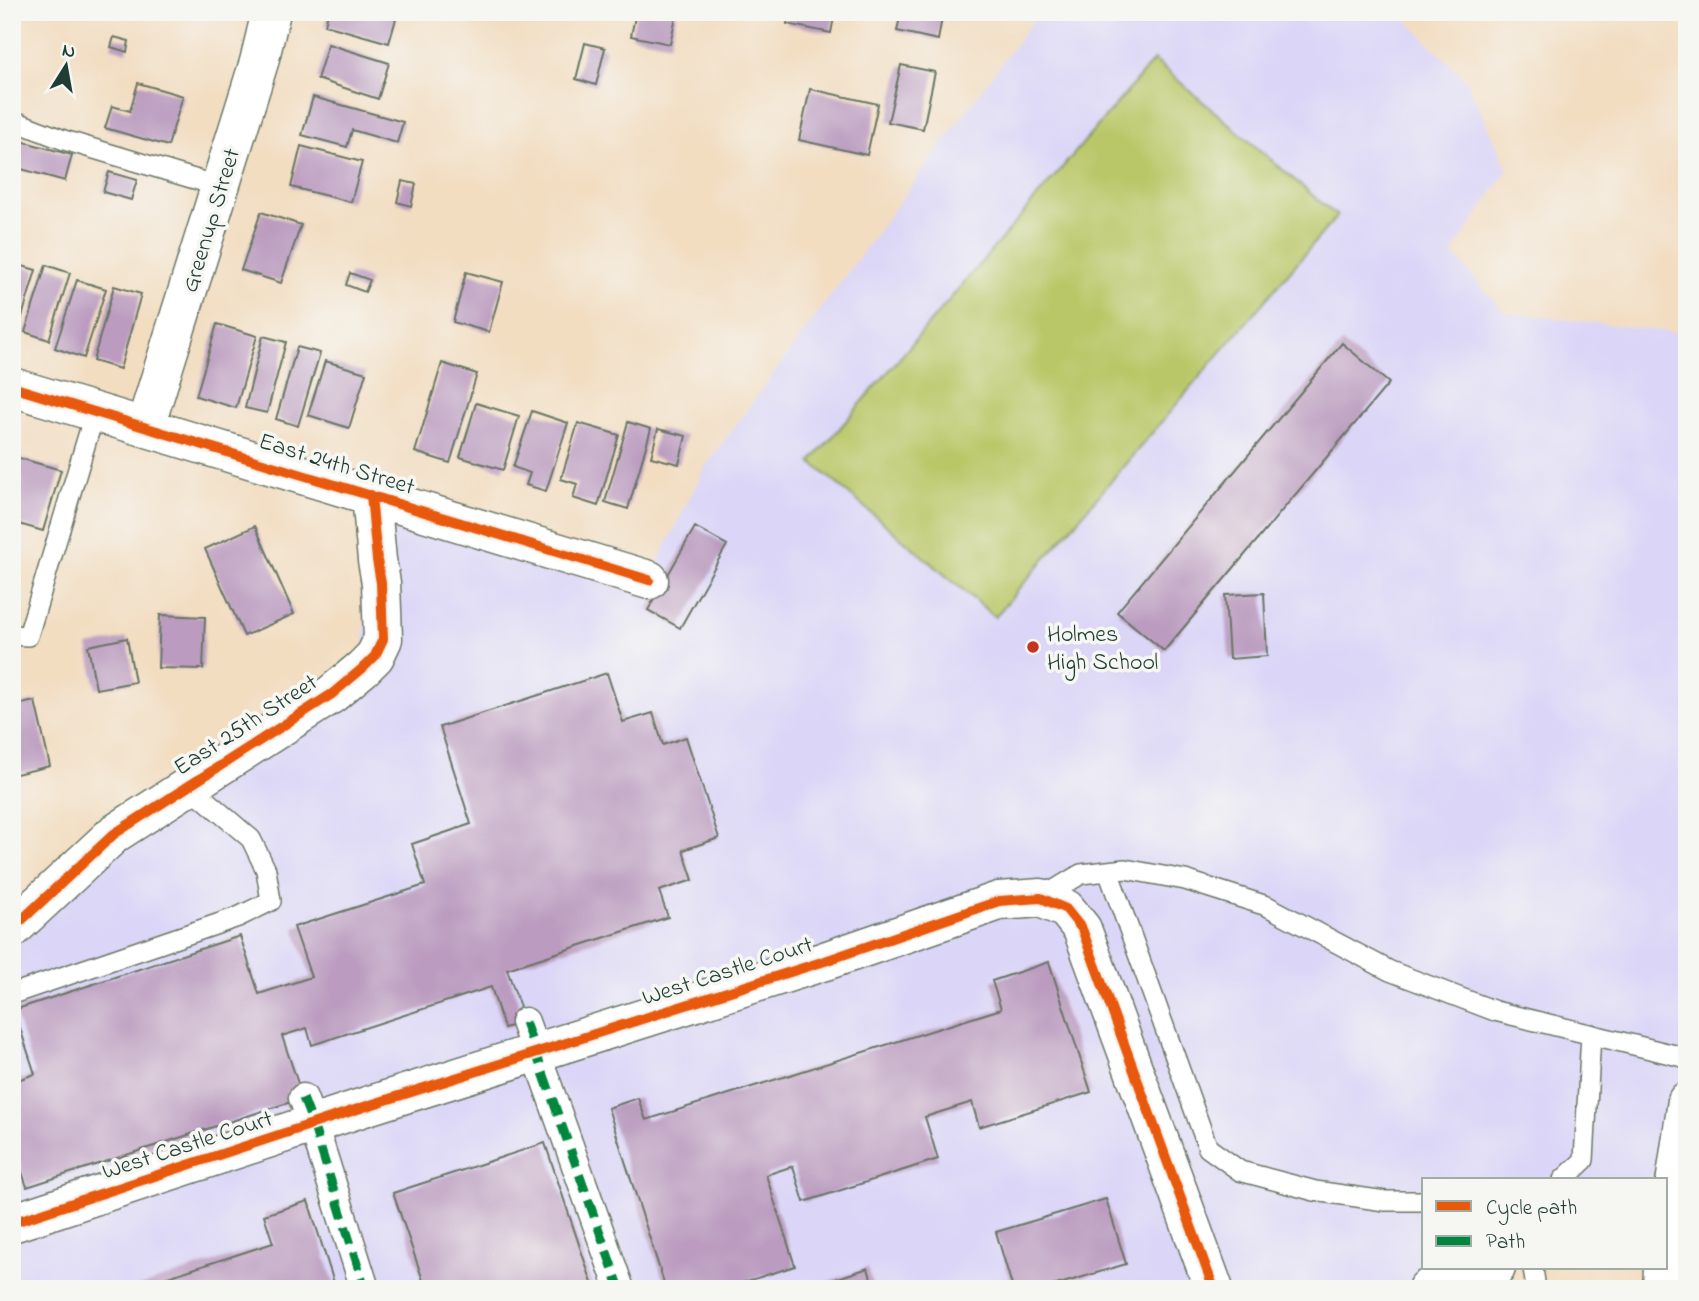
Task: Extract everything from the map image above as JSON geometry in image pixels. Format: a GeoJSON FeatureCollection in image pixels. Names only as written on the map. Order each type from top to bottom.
{"type":"FeatureCollection","features":[{"type":"Feature","properties":{"kind":"street","name":"Greenup Street"},"geometry":{"type":"LineString","coordinates":[[145,427],[221,187],[271,12]]}},
{"type":"Feature","properties":{"kind":"street","name":"East 24th Street"},"geometry":{"type":"LineString","coordinates":[[12,387],[649,580]]}},
{"type":"Feature","properties":{"kind":"street","name":"East 25th Street"},"geometry":{"type":"LineString","coordinates":[[12,929],[114,834],[332,694],[375,656],[383,639],[381,583],[371,495]]}},
{"type":"Feature","properties":{"kind":"street","name":"West Castle Court"},"geometry":{"type":"LineString","coordinates":[[12,1223],[308,1111],[530,1037],[825,961],[999,901],[1041,898]]}},
{"type":"Feature","properties":{"kind":"street"},"geometry":{"type":"LineString","coordinates":[[1041,898],[1066,909],[1082,929],[1214,1289]]}},
{"type":"Feature","properties":{"kind":"street"},"geometry":{"type":"LineString","coordinates":[[530,1037],[620,1289]]}},
{"type":"Feature","properties":{"kind":"street"},"geometry":{"type":"LineString","coordinates":[[1672,1231],[1687,1101]]}},
{"type":"Feature","properties":{"kind":"street"},"geometry":{"type":"LineString","coordinates":[[308,1111],[365,1289]]}},
{"type":"Feature","properties":{"kind":"street"},"geometry":{"type":"LineString","coordinates":[[1427,1289],[1489,1270]]}},
{"type":"Feature","properties":{"kind":"street"},"geometry":{"type":"LineString","coordinates":[[1662,1289],[1663,1270]]}},
{"type":"Feature","properties":{"kind":"lane"},"geometry":{"type":"LineString","coordinates":[[12,120],[65,140],[221,187]]}},
{"type":"Feature","properties":{"kind":"lane"},"geometry":{"type":"LineString","coordinates":[[12,635],[28,636],[95,412]]}},
{"type":"Feature","properties":{"kind":"lane"},"geometry":{"type":"LineString","coordinates":[[12,994],[238,917],[271,901],[266,870],[251,839],[188,785]]}},
{"type":"Feature","properties":{"kind":"lane"},"geometry":{"type":"LineString","coordinates":[[1041,898],[1081,874],[1125,869],[1185,880],[1267,906],[1390,971],[1494,1011],[1687,1058]]}},
{"type":"Feature","properties":{"kind":"lane"},"geometry":{"type":"LineString","coordinates":[[1108,871],[1208,1148],[1240,1171],[1315,1191],[1385,1201],[1422,1201]]}},
{"type":"Feature","properties":{"kind":"lane"},"geometry":{"type":"LineString","coordinates":[[1565,1178],[1584,1160],[1591,1034]]}},
{"type":"Feature","properties":{"kind":"lane"},"geometry":{"type":"LineString","coordinates":[[1533,1270],[1536,1289]]}},
{"type":"Feature","properties":{"kind":"shaded area","name":"Holmes High School"},"geometry":{"type":"Polygon","coordinates":[[[1039,12],[1399,12],[1467,82],[1508,170],[1452,253],[1504,312],[1687,334],[1687,1101],[1667,1178],[1422,1178],[1422,1270],[1489,1270],[1427,1289],[12,1289],[12,929],[363,668],[371,495],[649,580],[705,467],[1039,12]]]}},
{"type":"Feature","properties":{"kind":"green space"},"geometry":{"type":"Polygon","coordinates":[[[1154,60],[1337,216],[995,617],[811,462],[1154,60]]]}},
{"type":"Feature","properties":{"kind":"building"},"geometry":{"type":"Polygon","coordinates":[[[328,12],[398,12],[389,43],[325,25],[328,12]]]}},
{"type":"Feature","properties":{"kind":"building"},"geometry":{"type":"Polygon","coordinates":[[[510,12],[537,12],[535,23],[509,17],[510,12]]]}},
{"type":"Feature","properties":{"kind":"building"},"geometry":{"type":"Polygon","coordinates":[[[636,12],[677,12],[670,44],[631,36],[636,12]]]}},
{"type":"Feature","properties":{"kind":"building"},"geometry":{"type":"Polygon","coordinates":[[[789,12],[835,12],[831,33],[787,24],[789,12]]]}},
{"type":"Feature","properties":{"kind":"building"},"geometry":{"type":"Polygon","coordinates":[[[901,12],[943,12],[938,40],[897,31],[901,12]]]}},
{"type":"Feature","properties":{"kind":"building"},"geometry":{"type":"Polygon","coordinates":[[[114,37],[129,41],[127,52],[111,47],[114,37]]]}},
{"type":"Feature","properties":{"kind":"building"},"geometry":{"type":"Polygon","coordinates":[[[585,43],[605,48],[596,85],[576,79],[585,43]]]}},
{"type":"Feature","properties":{"kind":"building"},"geometry":{"type":"Polygon","coordinates":[[[328,44],[389,63],[378,99],[317,79],[328,44]]]}},
{"type":"Feature","properties":{"kind":"building"},"geometry":{"type":"Polygon","coordinates":[[[901,65],[935,72],[923,129],[888,122],[901,65]]]}},
{"type":"Feature","properties":{"kind":"building"},"geometry":{"type":"Polygon","coordinates":[[[138,83],[183,96],[168,146],[105,128],[112,106],[130,111],[138,83]]]}},
{"type":"Feature","properties":{"kind":"building"},"geometry":{"type":"Polygon","coordinates":[[[810,89],[878,104],[867,155],[799,140],[810,89]]]}},
{"type":"Feature","properties":{"kind":"building"},"geometry":{"type":"Polygon","coordinates":[[[313,97],[403,122],[397,143],[352,130],[347,147],[302,135],[313,97]]]}},
{"type":"Feature","properties":{"kind":"building"},"geometry":{"type":"Polygon","coordinates":[[[21,141],[72,155],[65,181],[14,167],[21,141]]]}},
{"type":"Feature","properties":{"kind":"building"},"geometry":{"type":"Polygon","coordinates":[[[301,146],[362,162],[351,202],[291,187],[301,146]]]}},
{"type":"Feature","properties":{"kind":"building"},"geometry":{"type":"Polygon","coordinates":[[[109,172],[137,180],[131,200],[103,192],[109,172]]]}},
{"type":"Feature","properties":{"kind":"building"},"geometry":{"type":"Polygon","coordinates":[[[402,181],[416,184],[411,206],[397,202],[402,181]]]}},
{"type":"Feature","properties":{"kind":"building"},"geometry":{"type":"Polygon","coordinates":[[[261,212],[301,225],[281,283],[241,270],[261,212]]]}},
{"type":"Feature","properties":{"kind":"building"},"geometry":{"type":"Polygon","coordinates":[[[12,263],[36,270],[18,330],[12,329],[12,263]]]}},
{"type":"Feature","properties":{"kind":"building"},"geometry":{"type":"Polygon","coordinates":[[[46,265],[70,273],[49,340],[25,332],[46,265]]]}},
{"type":"Feature","properties":{"kind":"building"},"geometry":{"type":"Polygon","coordinates":[[[466,272],[503,282],[489,332],[453,322],[466,272]]]}},
{"type":"Feature","properties":{"kind":"building"},"geometry":{"type":"Polygon","coordinates":[[[350,273],[370,280],[365,292],[346,285],[350,273]]]}},
{"type":"Feature","properties":{"kind":"building"},"geometry":{"type":"Polygon","coordinates":[[[77,280],[106,289],[84,358],[55,348],[77,280]]]}},
{"type":"Feature","properties":{"kind":"building"},"geometry":{"type":"Polygon","coordinates":[[[114,286],[141,294],[120,369],[93,361],[114,286]]]}},
{"type":"Feature","properties":{"kind":"building"},"geometry":{"type":"Polygon","coordinates":[[[217,324],[257,336],[236,408],[196,396],[217,324]]]}},
{"type":"Feature","properties":{"kind":"building"},"geometry":{"type":"Polygon","coordinates":[[[263,336],[286,342],[267,413],[245,408],[263,336]]]}},
{"type":"Feature","properties":{"kind":"building"},"geometry":{"type":"Polygon","coordinates":[[[1342,343],[1389,383],[1164,651],[1117,612],[1342,343]]]}},
{"type":"Feature","properties":{"kind":"building"},"geometry":{"type":"Polygon","coordinates":[[[297,347],[320,353],[298,426],[276,419],[297,347]]]}},
{"type":"Feature","properties":{"kind":"building"},"geometry":{"type":"Polygon","coordinates":[[[325,361],[366,373],[349,428],[308,415],[325,361]]]}},
{"type":"Feature","properties":{"kind":"building"},"geometry":{"type":"Polygon","coordinates":[[[442,363],[477,374],[450,463],[415,452],[442,363]]]}},
{"type":"Feature","properties":{"kind":"building"},"geometry":{"type":"Polygon","coordinates":[[[476,403],[519,416],[503,470],[460,457],[476,403]]]}},
{"type":"Feature","properties":{"kind":"building"},"geometry":{"type":"Polygon","coordinates":[[[532,411],[568,423],[546,491],[526,485],[530,473],[513,467],[532,411]]]}},
{"type":"Feature","properties":{"kind":"building"},"geometry":{"type":"Polygon","coordinates":[[[628,422],[651,429],[628,509],[605,502],[628,422]]]}},
{"type":"Feature","properties":{"kind":"building"},"geometry":{"type":"Polygon","coordinates":[[[578,423],[619,435],[598,506],[573,498],[577,484],[561,479],[578,423]]]}},
{"type":"Feature","properties":{"kind":"building"},"geometry":{"type":"Polygon","coordinates":[[[658,429],[686,436],[679,464],[651,457],[658,429]]]}},
{"type":"Feature","properties":{"kind":"building"},"geometry":{"type":"Polygon","coordinates":[[[12,456],[61,470],[43,531],[12,522],[12,456]]]}},
{"type":"Feature","properties":{"kind":"building"},"geometry":{"type":"Polygon","coordinates":[[[255,526],[294,614],[244,636],[205,549],[255,526]]]}},
{"type":"Feature","properties":{"kind":"building"},"geometry":{"type":"Polygon","coordinates":[[[695,527],[727,545],[680,628],[648,610],[695,527]]]}},
{"type":"Feature","properties":{"kind":"building"},"geometry":{"type":"Polygon","coordinates":[[[1264,593],[1267,656],[1229,659],[1225,595],[1264,593]]]}},
{"type":"Feature","properties":{"kind":"building"},"geometry":{"type":"Polygon","coordinates":[[[160,615],[205,617],[203,669],[158,668],[160,615]]]}},
{"type":"Feature","properties":{"kind":"building"},"geometry":{"type":"Polygon","coordinates":[[[127,638],[135,682],[96,689],[88,646],[127,638]]]}},
{"type":"Feature","properties":{"kind":"building"},"geometry":{"type":"Polygon","coordinates":[[[607,673],[623,722],[653,713],[663,745],[686,737],[719,838],[683,850],[693,880],[659,891],[668,917],[507,969],[525,1022],[504,1028],[491,987],[312,1045],[307,1028],[282,1036],[303,1098],[27,1187],[12,1142],[12,1082],[35,1074],[14,1010],[240,936],[259,994],[311,977],[294,927],[425,885],[412,844],[471,824],[440,727],[607,673]]]}},
{"type":"Feature","properties":{"kind":"building"},"geometry":{"type":"Polygon","coordinates":[[[35,701],[50,766],[12,775],[12,706],[35,701]]]}},
{"type":"Feature","properties":{"kind":"building"},"geometry":{"type":"Polygon","coordinates":[[[1049,962],[1091,1092],[979,1127],[972,1102],[925,1117],[938,1159],[804,1202],[793,1166],[766,1175],[795,1266],[722,1289],[666,1289],[608,1108],[638,1098],[646,1120],[1001,1009],[992,981],[1049,962]]]}},
{"type":"Feature","properties":{"kind":"building"},"geometry":{"type":"Polygon","coordinates":[[[545,1143],[594,1289],[426,1289],[393,1193],[545,1143]]]}},
{"type":"Feature","properties":{"kind":"building"},"geometry":{"type":"Polygon","coordinates":[[[1106,1199],[1126,1264],[1043,1289],[1013,1289],[996,1232],[1106,1199]]]}},
{"type":"Feature","properties":{"kind":"building"},"geometry":{"type":"Polygon","coordinates":[[[308,1201],[336,1289],[131,1289],[273,1243],[264,1215],[308,1201]]]}},
{"type":"Feature","properties":{"kind":"building"},"geometry":{"type":"Polygon","coordinates":[[[868,1268],[874,1289],[808,1289],[808,1288],[868,1268]]]}},
{"type":"Feature","properties":{"kind":"marked path"},"geometry":{"type":"LineString","coordinates":[[525,1022],[620,1289]]}},
{"type":"Feature","properties":{"kind":"marked path"},"geometry":{"type":"LineString","coordinates":[[303,1098],[365,1289]]}},
{"type":"Feature","properties":{"kind":"cycle path"},"geometry":{"type":"LineString","coordinates":[[12,387],[649,580]]}},
{"type":"Feature","properties":{"kind":"cycle path"},"geometry":{"type":"LineString","coordinates":[[12,929],[114,834],[332,694],[375,656],[383,639],[381,583],[371,495]]}},
{"type":"Feature","properties":{"kind":"cycle path"},"geometry":{"type":"LineString","coordinates":[[12,1223],[367,1106],[825,961],[999,901],[1041,898],[1066,909],[1082,929],[1214,1289]]}},
{"type":"Feature","properties":{"kind":"place","name":"Holmes High School"},"geometry":{"type":"Point","coordinates":[1033,647]}}]}
